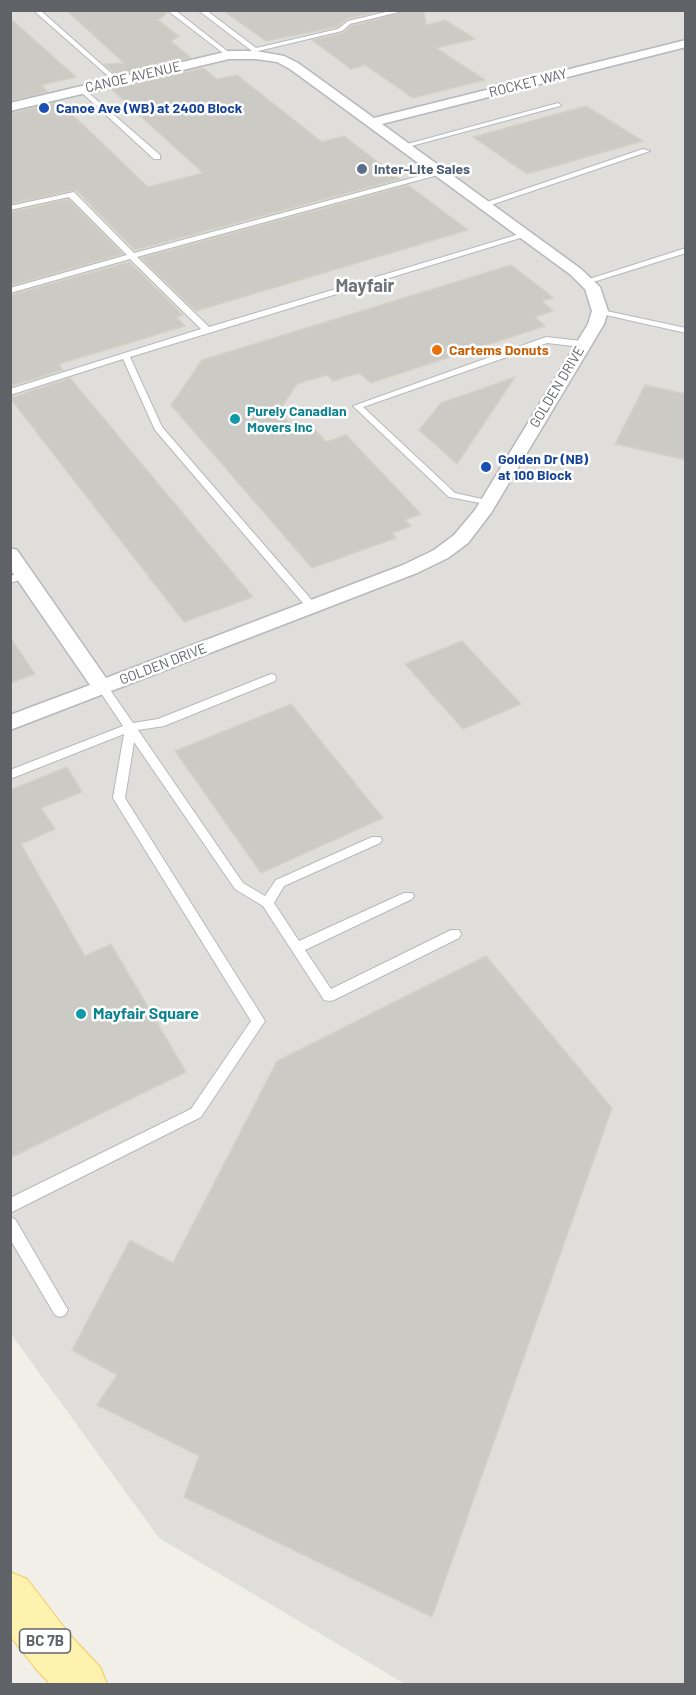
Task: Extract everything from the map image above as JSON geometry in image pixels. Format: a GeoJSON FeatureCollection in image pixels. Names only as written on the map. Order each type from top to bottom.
{"type":"FeatureCollection","features":[{"type":"Feature","properties":{"kind":"main road","name":"BC 7B"},"geometry":{"type":"LineString","coordinates":[[10,1596],[53,1652],[83,1684]]}},
{"type":"Feature","properties":{"kind":"street","name":"ROCKET WAY"},"geometry":{"type":"LineString","coordinates":[[371,123],[686,43]]}},
{"type":"Feature","properties":{"kind":"street","name":"CANOE AVENUE"},"geometry":{"type":"LineString","coordinates":[[10,107],[229,55],[256,52]]}},
{"type":"Feature","properties":{"kind":"street"},"geometry":{"type":"LineString","coordinates":[[256,52],[294,66],[485,204],[587,281],[598,298],[600,311]]}},
{"type":"Feature","properties":{"kind":"street","name":"GOLDEN DRIVE"},"geometry":{"type":"LineString","coordinates":[[10,723],[410,569],[441,554],[468,531],[488,503],[596,324],[600,311]]}},
{"type":"Feature","properties":{"kind":"street"},"geometry":{"type":"LineString","coordinates":[[10,554],[18,578],[102,687]]}},
{"type":"Feature","properties":{"kind":"lane"},"geometry":{"type":"LineString","coordinates":[[36,10],[117,81]]}},
{"type":"Feature","properties":{"kind":"lane"},"geometry":{"type":"LineString","coordinates":[[170,10],[229,55]]}},
{"type":"Feature","properties":{"kind":"lane"},"geometry":{"type":"LineString","coordinates":[[201,10],[256,52],[340,30],[348,24],[404,10]]}},
{"type":"Feature","properties":{"kind":"lane"},"geometry":{"type":"LineString","coordinates":[[82,90],[157,157]]}},
{"type":"Feature","properties":{"kind":"lane"},"geometry":{"type":"LineString","coordinates":[[404,146],[558,105]]}},
{"type":"Feature","properties":{"kind":"lane"},"geometry":{"type":"LineString","coordinates":[[485,204],[646,151]]}},
{"type":"Feature","properties":{"kind":"lane"},"geometry":{"type":"LineString","coordinates":[[10,291],[441,173]]}},
{"type":"Feature","properties":{"kind":"lane"},"geometry":{"type":"LineString","coordinates":[[10,208],[71,194],[207,330]]}},
{"type":"Feature","properties":{"kind":"lane"},"geometry":{"type":"LineString","coordinates":[[10,392],[207,330],[526,235]]}},
{"type":"Feature","properties":{"kind":"lane"},"geometry":{"type":"LineString","coordinates":[[587,281],[686,250]]}},
{"type":"Feature","properties":{"kind":"lane"},"geometry":{"type":"LineString","coordinates":[[600,311],[686,331]]}},
{"type":"Feature","properties":{"kind":"lane"},"geometry":{"type":"LineString","coordinates":[[488,503],[452,495],[357,406],[546,340],[582,344]]}},
{"type":"Feature","properties":{"kind":"lane"},"geometry":{"type":"LineString","coordinates":[[125,355],[158,428],[312,607]]}},
{"type":"Feature","properties":{"kind":"lane"},"geometry":{"type":"LineString","coordinates":[[10,775],[130,727],[160,723],[271,678]]}},
{"type":"Feature","properties":{"kind":"lane"},"geometry":{"type":"LineString","coordinates":[[102,687],[239,886],[267,903],[329,996],[455,934]]}},
{"type":"Feature","properties":{"kind":"lane"},"geometry":{"type":"LineString","coordinates":[[10,1206],[196,1113],[258,1021],[119,798],[130,727]]}},
{"type":"Feature","properties":{"kind":"lane"},"geometry":{"type":"LineString","coordinates":[[267,903],[280,883],[376,840]]}},
{"type":"Feature","properties":{"kind":"lane"},"geometry":{"type":"LineString","coordinates":[[297,948],[408,896]]}},
{"type":"Feature","properties":{"kind":"lane"},"geometry":{"type":"LineString","coordinates":[[10,1224],[60,1310]]}},
{"type":"Feature","properties":{"kind":"shaded area"},"geometry":{"type":"Polygon","coordinates":[[[10,11],[685,11],[685,1684],[405,1684],[159,1538],[11,1334],[10,11]]]}},
{"type":"Feature","properties":{"kind":"building"},"geometry":{"type":"Polygon","coordinates":[[[66,10],[165,10],[167,13],[158,20],[179,36],[171,41],[191,58],[117,75],[104,64],[124,63],[66,10]]]}},
{"type":"Feature","properties":{"kind":"building"},"geometry":{"type":"Polygon","coordinates":[[[222,10],[382,10],[347,19],[337,27],[266,41],[222,10]]]}},
{"type":"Feature","properties":{"kind":"building"},"geometry":{"type":"Polygon","coordinates":[[[409,10],[424,10],[426,25],[445,20],[475,39],[436,48],[485,80],[413,98],[365,65],[351,69],[312,40],[343,33],[351,26],[409,10]]]}},
{"type":"Feature","properties":{"kind":"building"},"geometry":{"type":"Polygon","coordinates":[[[10,18],[76,77],[41,85],[48,92],[10,101],[10,18]]]}},
{"type":"Feature","properties":{"kind":"building"},"geometry":{"type":"Polygon","coordinates":[[[203,68],[217,79],[237,75],[322,142],[344,136],[400,179],[135,250],[76,190],[10,204],[10,113],[59,102],[148,187],[203,173],[111,89],[203,68]]]}},
{"type":"Feature","properties":{"kind":"building"},"geometry":{"type":"Polygon","coordinates":[[[586,106],[643,141],[527,174],[473,137],[586,106]]]}},
{"type":"Feature","properties":{"kind":"building"},"geometry":{"type":"Polygon","coordinates":[[[408,185],[468,230],[196,311],[141,258],[408,185]]]}},
{"type":"Feature","properties":{"kind":"building"},"geometry":{"type":"Polygon","coordinates":[[[68,199],[123,254],[10,286],[10,212],[68,199]]]}},
{"type":"Feature","properties":{"kind":"building"},"geometry":{"type":"Polygon","coordinates":[[[129,262],[183,315],[176,317],[185,326],[59,364],[63,370],[10,386],[10,295],[129,262]]]}},
{"type":"Feature","properties":{"kind":"building","name":"Purely Canadian Movers Inc"},"geometry":{"type":"Polygon","coordinates":[[[511,265],[554,298],[542,301],[553,311],[535,317],[545,326],[371,383],[359,373],[333,381],[327,375],[297,384],[279,411],[299,433],[313,427],[326,442],[346,435],[421,514],[405,520],[411,526],[392,533],[396,538],[312,568],[171,405],[202,360],[511,265]]]}},
{"type":"Feature","properties":{"kind":"building"},"geometry":{"type":"Polygon","coordinates":[[[515,377],[457,464],[419,430],[441,403],[515,377]]]}},
{"type":"Feature","properties":{"kind":"building"},"geometry":{"type":"Polygon","coordinates":[[[70,378],[253,597],[184,622],[10,398],[70,378]]]}},
{"type":"Feature","properties":{"kind":"building"},"geometry":{"type":"Polygon","coordinates":[[[645,385],[686,394],[686,460],[615,444],[645,385]]]}},
{"type":"Feature","properties":{"kind":"building"},"geometry":{"type":"Polygon","coordinates":[[[10,637],[35,674],[10,683],[10,637]]]}},
{"type":"Feature","properties":{"kind":"building"},"geometry":{"type":"Polygon","coordinates":[[[462,641],[521,704],[463,729],[405,664],[462,641]]]}},
{"type":"Feature","properties":{"kind":"building"},"geometry":{"type":"Polygon","coordinates":[[[291,704],[383,818],[261,873],[175,751],[291,704]]]}},
{"type":"Feature","properties":{"kind":"building","name":"Mayfair Square"},"geometry":{"type":"Polygon","coordinates":[[[67,767],[82,792],[41,808],[55,829],[21,844],[85,956],[111,944],[186,1072],[10,1158],[10,790],[67,767]]]}},
{"type":"Feature","properties":{"kind":"building"},"geometry":{"type":"Polygon","coordinates":[[[486,956],[612,1108],[432,1617],[184,1497],[199,1456],[97,1405],[117,1375],[72,1350],[130,1240],[173,1263],[277,1061],[486,956]]]}},
{"type":"Feature","properties":{"kind":"place","name":"Canoe Ave (WB) at 2400 Block"},"geometry":{"type":"Point","coordinates":[44,108]}},
{"type":"Feature","properties":{"kind":"place","name":"Inter-Lite Sales"},"geometry":{"type":"Point","coordinates":[362,169]}},
{"type":"Feature","properties":{"kind":"place","name":"Cartems Donuts"},"geometry":{"type":"Point","coordinates":[437,350]}},
{"type":"Feature","properties":{"kind":"place","name":"Purely Canadian Movers Inc"},"geometry":{"type":"Point","coordinates":[235,419]}},
{"type":"Feature","properties":{"kind":"place","name":"Golden Dr (NB) at 100 Block"},"geometry":{"type":"Point","coordinates":[486,467]}},
{"type":"Feature","properties":{"kind":"place","name":"Mayfair Square"},"geometry":{"type":"Point","coordinates":[81,1014]}},
{"type":"Feature","properties":{"kind":"district","name":"Mayfair"},"geometry":{"type":"Point","coordinates":[365,286]}}]}
